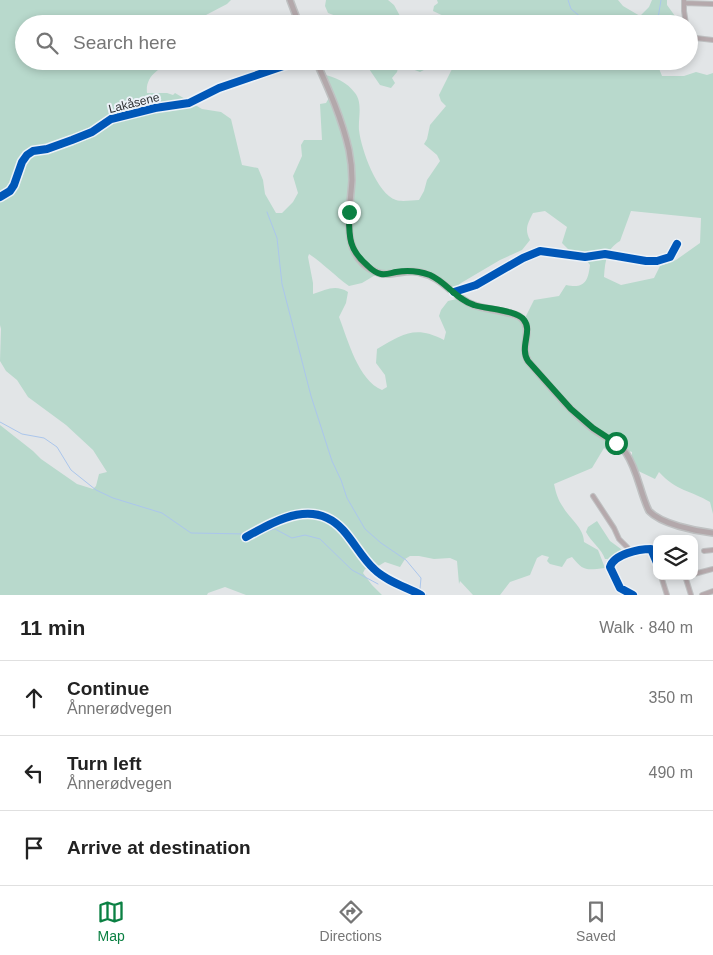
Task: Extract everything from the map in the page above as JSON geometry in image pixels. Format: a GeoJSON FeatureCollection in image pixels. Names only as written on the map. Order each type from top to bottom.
{"type":"FeatureCollection","features":[{"type":"Feature","properties":{"kind":"main road"},"geometry":{"type":"LineString","coordinates":[[290,0],[295,15]]}},
{"type":"Feature","properties":{"kind":"main road"},"geometry":{"type":"LineString","coordinates":[[320,70],[339,114],[349,150],[352,179],[349,228],[353,250],[362,261],[378,273],[417,272],[436,278],[469,303],[518,315],[524,320],[527,328],[524,351],[528,361],[571,409],[593,428],[623,449],[632,465],[647,507],[652,514],[667,522],[713,533]]}},
{"type":"Feature","properties":{"kind":"street"},"geometry":{"type":"LineString","coordinates":[[685,15],[684,1],[713,4]]}},
{"type":"Feature","properties":{"kind":"street"},"geometry":{"type":"LineString","coordinates":[[698,38],[713,40]]}},
{"type":"Feature","properties":{"kind":"street","name":"Lakåsene"},"geometry":{"type":"LineString","coordinates":[[0,197],[10,191],[22,162],[33,151],[47,149],[92,132],[111,119],[155,108],[188,103],[219,88],[272,70]]}},
{"type":"Feature","properties":{"kind":"street"},"geometry":{"type":"LineString","coordinates":[[454,292],[469,288],[523,258],[540,251],[584,257],[605,254],[657,261],[670,257],[677,244]]}},
{"type":"Feature","properties":{"kind":"street"},"geometry":{"type":"LineString","coordinates":[[593,496],[619,539],[632,552]]}},
{"type":"Feature","properties":{"kind":"street"},"geometry":{"type":"LineString","coordinates":[[246,537],[288,516],[323,514],[330,517],[342,528],[373,568],[394,582],[421,595]]}},
{"type":"Feature","properties":{"kind":"street"},"geometry":{"type":"LineString","coordinates":[[633,595],[619,591],[611,564],[618,557],[632,552],[651,549],[653,554]]}},
{"type":"Feature","properties":{"kind":"street"},"geometry":{"type":"LineString","coordinates":[[704,551],[713,550]]}},
{"type":"Feature","properties":{"kind":"street"},"geometry":{"type":"LineString","coordinates":[[698,573],[713,569]]}},
{"type":"Feature","properties":{"kind":"street"},"geometry":{"type":"LineString","coordinates":[[662,580],[667,595]]}},
{"type":"Feature","properties":{"kind":"street"},"geometry":{"type":"LineString","coordinates":[[686,580],[691,595]]}},
{"type":"Feature","properties":{"kind":"street"},"geometry":{"type":"LineString","coordinates":[[702,595],[713,591]]}},
{"type":"Feature","properties":{"kind":"green space"},"geometry":{"type":"Polygon","coordinates":[[[0,0],[231,0],[206,15],[15,15],[15,70],[158,70],[149,81],[147,93],[167,93],[173,95],[175,93],[202,109],[221,112],[231,119],[242,165],[258,168],[263,180],[265,194],[276,213],[282,213],[293,202],[298,193],[293,176],[302,156],[301,145],[304,140],[322,140],[320,104],[326,103],[330,96],[322,74],[340,80],[355,93],[360,106],[360,138],[371,170],[382,189],[389,196],[396,200],[404,201],[419,200],[427,180],[440,161],[437,155],[424,144],[430,125],[446,106],[441,101],[439,95],[452,70],[660,70],[662,76],[684,76],[696,72],[707,75],[713,73],[713,514],[710,502],[677,487],[659,472],[655,479],[632,468],[632,452],[618,447],[611,454],[604,448],[592,468],[554,484],[560,502],[582,532],[584,542],[598,550],[605,568],[583,568],[572,557],[567,559],[562,567],[550,564],[547,561],[549,557],[542,555],[537,558],[530,575],[510,582],[500,595],[473,595],[460,581],[459,584],[457,561],[450,558],[434,559],[410,556],[405,559],[400,567],[385,562],[375,568],[365,569],[363,573],[382,595],[246,595],[225,587],[207,595],[0,595],[0,425],[41,459],[77,484],[93,489],[96,486],[99,474],[107,472],[93,450],[66,425],[28,397],[17,380],[6,371],[0,361],[0,0]],[[545,211],[533,213],[527,229],[530,240],[522,250],[500,260],[455,288],[428,273],[377,274],[362,283],[349,286],[309,254],[313,294],[335,288],[348,292],[346,303],[339,317],[360,369],[366,378],[382,390],[387,387],[385,375],[376,363],[377,349],[409,333],[425,333],[444,340],[446,332],[439,316],[448,301],[461,298],[495,314],[505,315],[523,322],[534,300],[559,296],[566,285],[581,285],[587,279],[590,265],[587,261],[573,260],[569,250],[562,243],[567,227],[545,211]],[[631,211],[620,241],[615,244],[607,256],[604,277],[621,285],[654,278],[660,266],[676,260],[700,243],[701,218],[631,211]]]}},
{"type":"Feature","properties":{"kind":"green space"},"geometry":{"type":"Polygon","coordinates":[[[326,0],[388,0],[394,5],[399,15],[333,15],[328,13],[325,6],[326,0]]]}},
{"type":"Feature","properties":{"kind":"green space"},"geometry":{"type":"Polygon","coordinates":[[[437,0],[618,0],[623,6],[638,15],[442,15],[433,11],[434,6],[438,3],[437,0]]]}},
{"type":"Feature","properties":{"kind":"green space"},"geometry":{"type":"Polygon","coordinates":[[[652,0],[667,0],[667,5],[674,15],[641,15],[649,7],[652,0]]]}},
{"type":"Feature","properties":{"kind":"green space"},"geometry":{"type":"Polygon","coordinates":[[[370,70],[398,70],[392,78],[395,83],[391,88],[380,85],[370,70]]]}},
{"type":"Feature","properties":{"kind":"green space"},"geometry":{"type":"Polygon","coordinates":[[[597,521],[610,541],[625,552],[611,561],[605,559],[586,532],[588,527],[597,521]]]}},
{"type":"Feature","properties":{"kind":"waterway"},"geometry":{"type":"LineString","coordinates":[[568,0],[571,9],[578,15]]}},
{"type":"Feature","properties":{"kind":"waterway"},"geometry":{"type":"LineString","coordinates":[[658,15],[661,0]]}},
{"type":"Feature","properties":{"kind":"waterway"},"geometry":{"type":"LineString","coordinates":[[267,212],[277,238],[282,284],[311,396],[332,461],[347,498],[365,529],[381,543],[406,560],[421,578],[420,589],[427,595]]}},
{"type":"Feature","properties":{"kind":"waterway"},"geometry":{"type":"LineString","coordinates":[[0,422],[22,434],[44,438],[57,447],[71,470],[96,490],[113,498],[162,513],[191,533],[248,534]]}},
{"type":"Feature","properties":{"kind":"waterway"},"geometry":{"type":"LineString","coordinates":[[257,533],[275,529],[292,538],[305,535],[320,539],[352,570],[378,584]]}},
{"type":"Feature","properties":{"kind":"waterway"},"geometry":{"type":"LineString","coordinates":[[412,588],[423,591]]}},
{"type":"Feature","properties":{"kind":"cycle path"},"geometry":{"type":"LineString","coordinates":[[0,197],[10,191],[22,162],[33,151],[47,149],[92,132],[111,119],[155,108],[189,103],[219,88],[272,70]]}},
{"type":"Feature","properties":{"kind":"cycle path"},"geometry":{"type":"LineString","coordinates":[[454,292],[476,285],[523,258],[540,251],[585,257],[605,254],[657,261],[670,257],[677,244]]}},
{"type":"Feature","properties":{"kind":"cycle path"},"geometry":{"type":"LineString","coordinates":[[246,537],[270,524],[295,515],[320,515],[332,520],[343,530],[370,565],[379,573],[421,595]]}},
{"type":"Feature","properties":{"kind":"cycle path"},"geometry":{"type":"LineString","coordinates":[[633,595],[620,588],[610,567],[612,562],[628,553],[640,550],[651,549],[653,554]]}},
{"type":"Feature","properties":{"kind":"route"},"geometry":{"type":"LineString","coordinates":[[349,212],[350,242],[353,250],[375,272],[384,274],[410,271],[429,275],[444,283],[469,303],[518,315],[522,318],[527,328],[524,354],[528,361],[571,409],[593,428],[616,443]]}}]}
